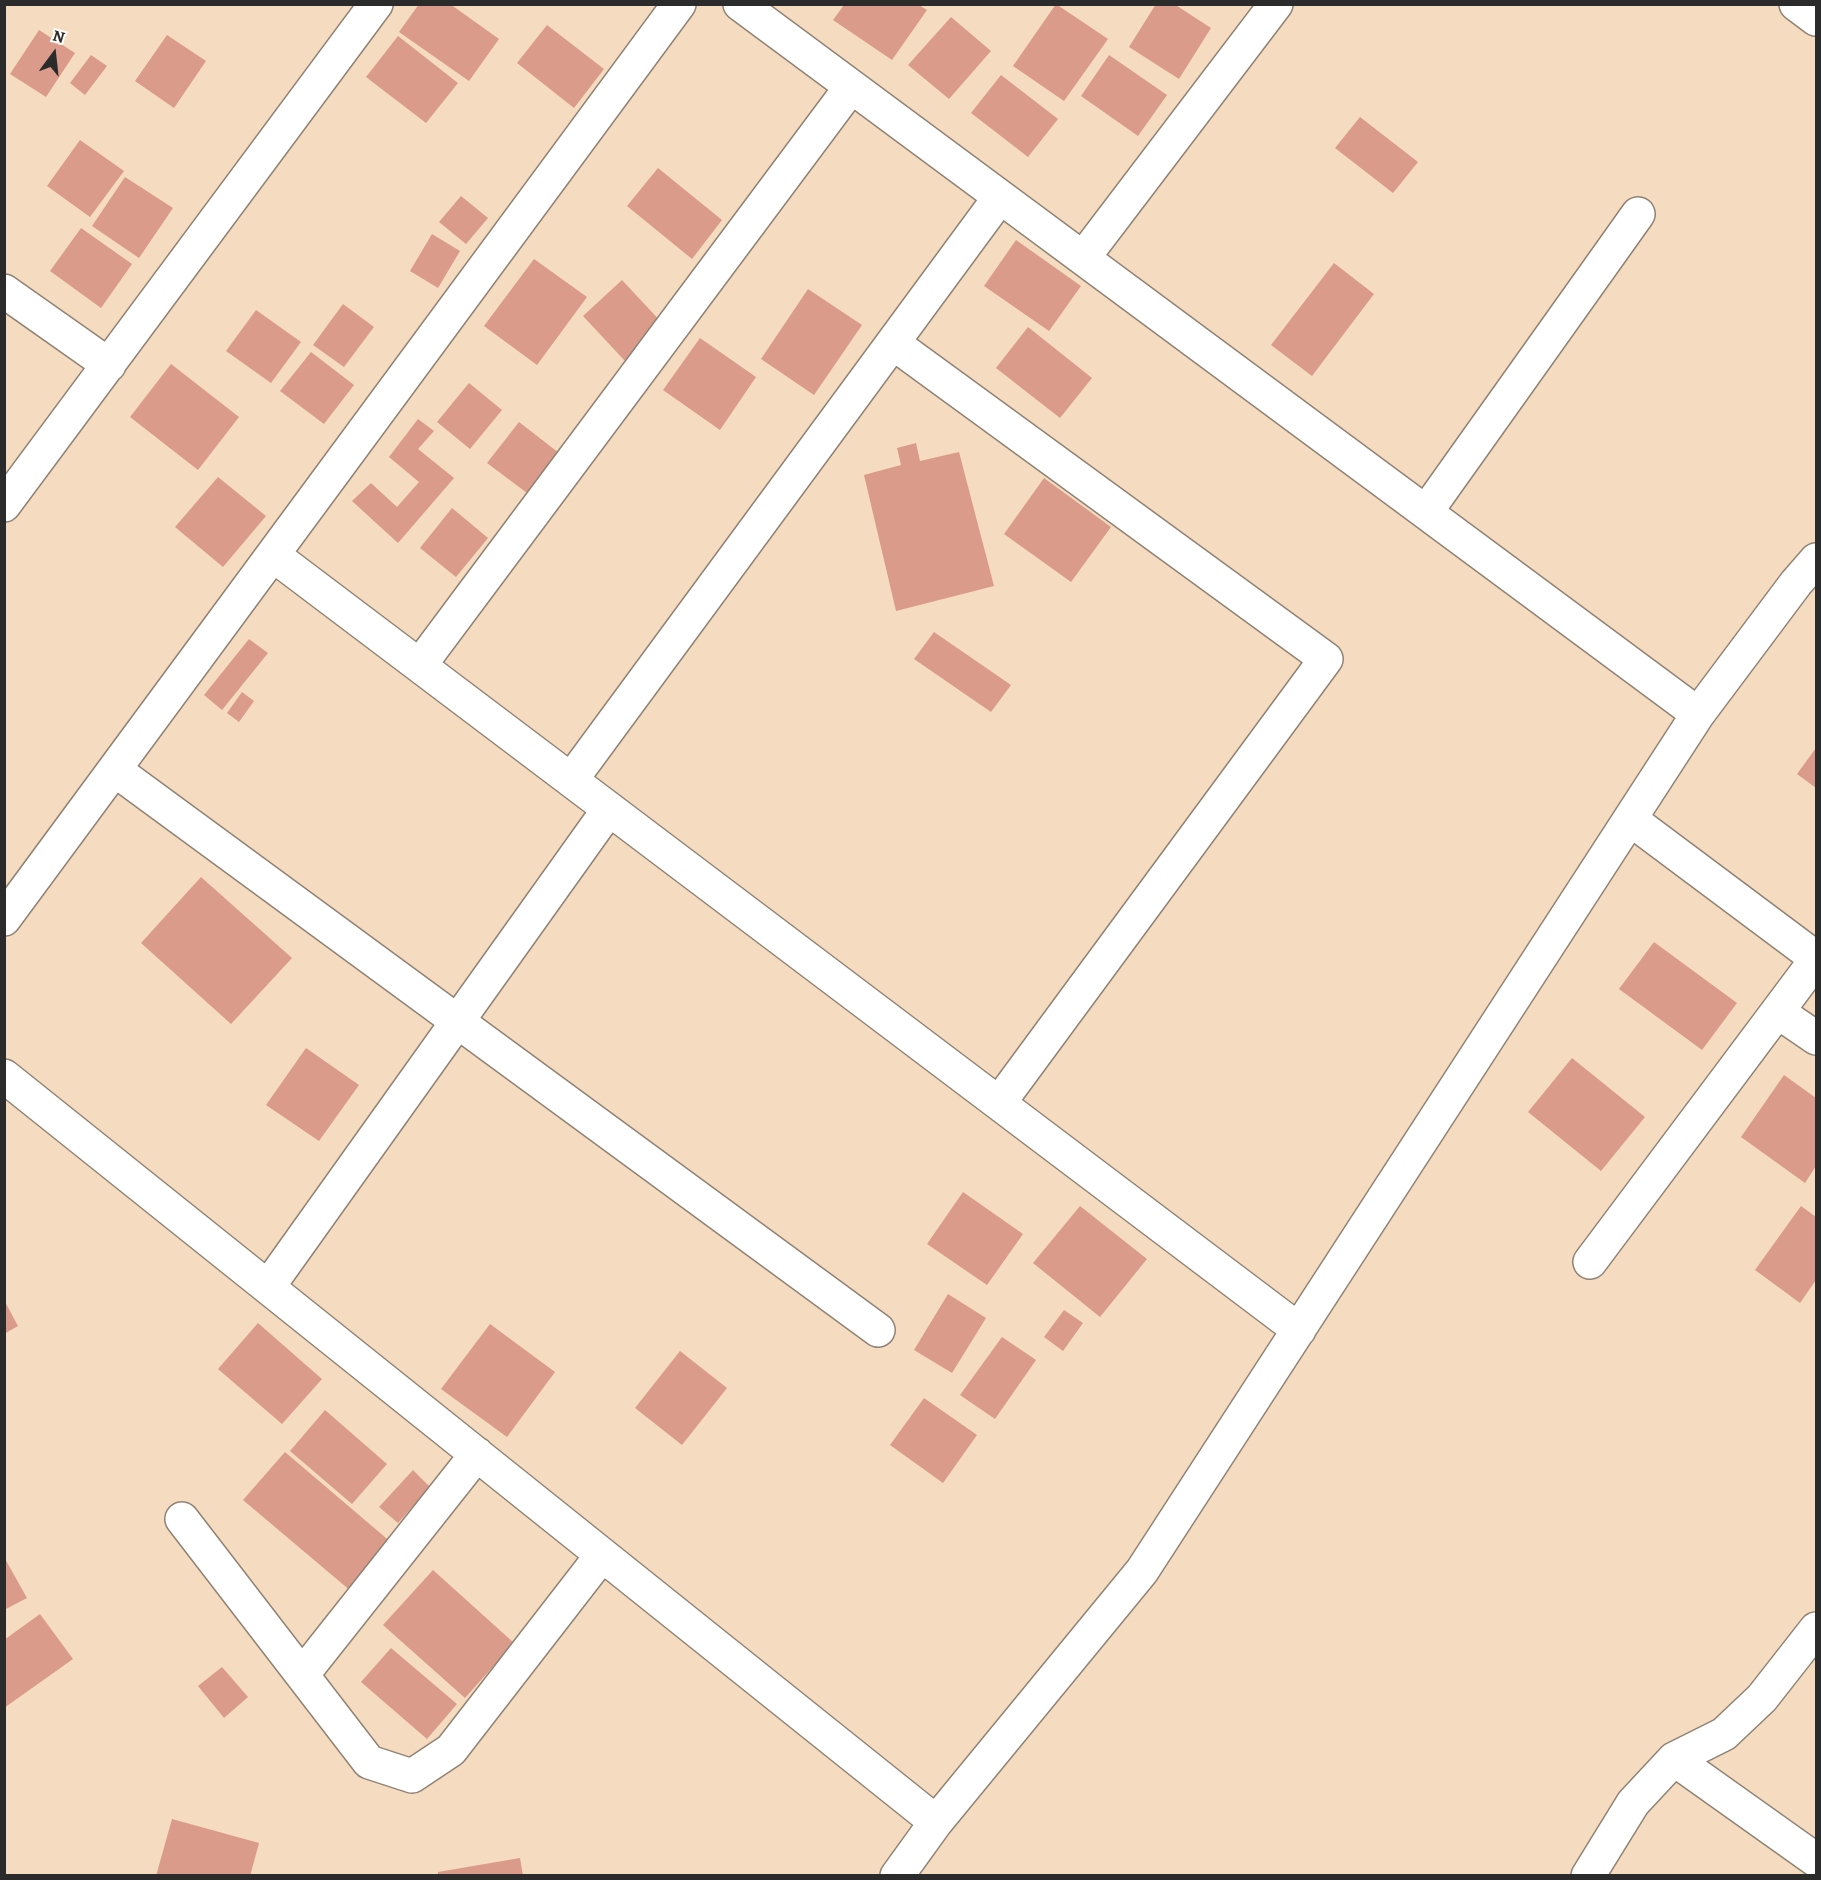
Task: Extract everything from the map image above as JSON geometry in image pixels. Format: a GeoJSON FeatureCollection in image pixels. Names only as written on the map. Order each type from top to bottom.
{"type":"FeatureCollection","features":[{"type":"Feature","properties":{"kind":"street"},"geometry":{"type":"LineString","coordinates":[[4,505],[376,4]]}},
{"type":"Feature","properties":{"kind":"street"},"geometry":{"type":"LineString","coordinates":[[4,919],[679,4]]}},
{"type":"Feature","properties":{"kind":"street"},"geometry":{"type":"LineString","coordinates":[[740,4],[1698,714]]}},
{"type":"Feature","properties":{"kind":"street"},"geometry":{"type":"LineString","coordinates":[[1083,258],[1276,4]]}},
{"type":"Feature","properties":{"kind":"street"},"geometry":{"type":"LineString","coordinates":[[1796,4],[1816,19]]}},
{"type":"Feature","properties":{"kind":"street"},"geometry":{"type":"LineString","coordinates":[[420,665],[851,87]]}},
{"type":"Feature","properties":{"kind":"street"},"geometry":{"type":"LineString","coordinates":[[571,780],[1000,197]]}},
{"type":"Feature","properties":{"kind":"street"},"geometry":{"type":"LineString","coordinates":[[1426,512],[1638,214]]}},
{"type":"Feature","properties":{"kind":"street"},"geometry":{"type":"LineString","coordinates":[[4,291],[108,365]]}},
{"type":"Feature","properties":{"kind":"street"},"geometry":{"type":"LineString","coordinates":[[893,343],[1326,659],[999,1103]]}},
{"type":"Feature","properties":{"kind":"street"},"geometry":{"type":"LineString","coordinates":[[273,555],[1299,1330]]}},
{"type":"Feature","properties":{"kind":"street"},"geometry":{"type":"LineString","coordinates":[[897,1875],[936,1822],[1143,1571],[1698,714],[1796,583],[1816,560]]}},
{"type":"Feature","properties":{"kind":"street"},"geometry":{"type":"LineString","coordinates":[[115,770],[878,1330]]}},
{"type":"Feature","properties":{"kind":"street"},"geometry":{"type":"LineString","coordinates":[[268,1287],[609,808]]}},
{"type":"Feature","properties":{"kind":"street"},"geometry":{"type":"LineString","coordinates":[[1590,1262],[1816,959],[1630,819]]}},
{"type":"Feature","properties":{"kind":"street"},"geometry":{"type":"LineString","coordinates":[[1778,1012],[1816,1038]]}},
{"type":"Feature","properties":{"kind":"street"},"geometry":{"type":"LineString","coordinates":[[4,1076],[936,1822]]}},
{"type":"Feature","properties":{"kind":"street"},"geometry":{"type":"LineString","coordinates":[[302,1675],[477,1454]]}},
{"type":"Feature","properties":{"kind":"street"},"geometry":{"type":"LineString","coordinates":[[182,1519],[369,1762],[412,1776],[451,1750],[602,1555]]}},
{"type":"Feature","properties":{"kind":"street"},"geometry":{"type":"LineString","coordinates":[[1587,1875],[1633,1803],[1674,1759],[1724,1734],[1762,1698],[1816,1629]]}},
{"type":"Feature","properties":{"kind":"street"},"geometry":{"type":"LineString","coordinates":[[1674,1759],[1816,1860]]}},
{"type":"Feature","properties":{"kind":"building"},"geometry":{"type":"Polygon","coordinates":[[[419,4],[450,4],[499,39],[469,81],[399,32],[419,4]]]}},
{"type":"Feature","properties":{"kind":"building"},"geometry":{"type":"Polygon","coordinates":[[[1056,4],[1108,39],[1064,101],[1013,66],[1056,4]]]}},
{"type":"Feature","properties":{"kind":"building"},"geometry":{"type":"Polygon","coordinates":[[[1156,4],[1174,4],[1211,28],[1179,79],[1129,47],[1156,4]]]}},
{"type":"Feature","properties":{"kind":"building"},"geometry":{"type":"Polygon","coordinates":[[[844,5],[919,5],[927,10],[892,60],[833,20],[844,5]]]}},
{"type":"Feature","properties":{"kind":"building"},"geometry":{"type":"Polygon","coordinates":[[[951,17],[991,51],[949,99],[908,65],[951,17]]]}},
{"type":"Feature","properties":{"kind":"building"},"geometry":{"type":"Polygon","coordinates":[[[547,25],[604,69],[574,108],[517,63],[547,25]]]}},
{"type":"Feature","properties":{"kind":"building"},"geometry":{"type":"Polygon","coordinates":[[[39,30],[75,53],[46,97],[10,74],[39,30]]]}},
{"type":"Feature","properties":{"kind":"building"},"geometry":{"type":"Polygon","coordinates":[[[167,35],[206,61],[174,108],[135,81],[167,35]]]}},
{"type":"Feature","properties":{"kind":"building"},"geometry":{"type":"Polygon","coordinates":[[[398,36],[458,83],[426,123],[366,77],[398,36]]]}},
{"type":"Feature","properties":{"kind":"building"},"geometry":{"type":"Polygon","coordinates":[[[91,55],[107,66],[85,95],[70,83],[91,55]]]}},
{"type":"Feature","properties":{"kind":"building"},"geometry":{"type":"Polygon","coordinates":[[[1109,55],[1167,95],[1138,136],[1081,96],[1109,55]]]}},
{"type":"Feature","properties":{"kind":"building"},"geometry":{"type":"Polygon","coordinates":[[[1001,75],[1058,119],[1028,157],[971,113],[1001,75]]]}},
{"type":"Feature","properties":{"kind":"building"},"geometry":{"type":"Polygon","coordinates":[[[1360,117],[1418,162],[1393,193],[1335,148],[1360,117]]]}},
{"type":"Feature","properties":{"kind":"building"},"geometry":{"type":"Polygon","coordinates":[[[80,140],[124,171],[90,217],[47,186],[80,140]]]}},
{"type":"Feature","properties":{"kind":"building"},"geometry":{"type":"Polygon","coordinates":[[[658,168],[722,220],[692,259],[627,206],[658,168]]]}},
{"type":"Feature","properties":{"kind":"building"},"geometry":{"type":"Polygon","coordinates":[[[125,177],[173,208],[139,258],[92,226],[125,177]]]}},
{"type":"Feature","properties":{"kind":"building"},"geometry":{"type":"Polygon","coordinates":[[[461,196],[488,218],[466,244],[439,222],[461,196]]]}},
{"type":"Feature","properties":{"kind":"building"},"geometry":{"type":"Polygon","coordinates":[[[81,228],[132,264],[101,308],[50,271],[81,228]]]}},
{"type":"Feature","properties":{"kind":"building"},"geometry":{"type":"Polygon","coordinates":[[[432,234],[460,251],[438,288],[410,271],[432,234]]]}},
{"type":"Feature","properties":{"kind":"building"},"geometry":{"type":"Polygon","coordinates":[[[1016,240],[1081,286],[1049,331],[984,286],[1016,240]]]}},
{"type":"Feature","properties":{"kind":"building"},"geometry":{"type":"Polygon","coordinates":[[[534,259],[587,297],[537,365],[484,326],[534,259]]]}},
{"type":"Feature","properties":{"kind":"building"},"geometry":{"type":"Polygon","coordinates":[[[1334,263],[1374,294],[1312,376],[1271,345],[1334,263]]]}},
{"type":"Feature","properties":{"kind":"building"},"geometry":{"type":"Polygon","coordinates":[[[622,280],[664,325],[625,361],[583,316],[622,280]]]}},
{"type":"Feature","properties":{"kind":"building"},"geometry":{"type":"Polygon","coordinates":[[[808,289],[862,325],[814,395],[761,359],[808,289]]]}},
{"type":"Feature","properties":{"kind":"building"},"geometry":{"type":"Polygon","coordinates":[[[343,304],[374,327],[344,367],[313,345],[343,304]]]}},
{"type":"Feature","properties":{"kind":"building"},"geometry":{"type":"Polygon","coordinates":[[[256,310],[301,342],[271,383],[226,351],[256,310]]]}},
{"type":"Feature","properties":{"kind":"building"},"geometry":{"type":"Polygon","coordinates":[[[1028,327],[1092,378],[1060,418],[996,368],[1028,327]]]}},
{"type":"Feature","properties":{"kind":"building"},"geometry":{"type":"Polygon","coordinates":[[[700,338],[756,377],[720,430],[663,390],[700,338]]]}},
{"type":"Feature","properties":{"kind":"building"},"geometry":{"type":"Polygon","coordinates":[[[311,352],[354,385],[324,424],[280,391],[311,352]]]}},
{"type":"Feature","properties":{"kind":"building"},"geometry":{"type":"Polygon","coordinates":[[[171,364],[239,417],[198,470],[130,417],[171,364]]]}},
{"type":"Feature","properties":{"kind":"building"},"geometry":{"type":"Polygon","coordinates":[[[469,383],[502,410],[470,449],[437,422],[469,383]]]}},
{"type":"Feature","properties":{"kind":"building"},"geometry":{"type":"Polygon","coordinates":[[[418,419],[434,431],[418,449],[454,478],[398,543],[352,501],[371,483],[397,507],[419,482],[389,457],[418,419]]]}},
{"type":"Feature","properties":{"kind":"building"},"geometry":{"type":"Polygon","coordinates":[[[519,422],[559,453],[527,493],[487,463],[519,422]]]}},
{"type":"Feature","properties":{"kind":"building"},"geometry":{"type":"Polygon","coordinates":[[[916,443],[920,461],[959,452],[994,586],[896,611],[864,475],[901,465],[897,448],[916,443]]]}},
{"type":"Feature","properties":{"kind":"building"},"geometry":{"type":"Polygon","coordinates":[[[218,477],[266,516],[223,567],[175,527],[218,477]]]}},
{"type":"Feature","properties":{"kind":"building"},"geometry":{"type":"Polygon","coordinates":[[[1044,478],[1111,527],[1071,582],[1004,534],[1044,478]]]}},
{"type":"Feature","properties":{"kind":"building"},"geometry":{"type":"Polygon","coordinates":[[[452,508],[488,538],[456,577],[420,548],[452,508]]]}},
{"type":"Feature","properties":{"kind":"building"},"geometry":{"type":"Polygon","coordinates":[[[934,632],[1011,685],[991,712],[914,659],[934,632]]]}},
{"type":"Feature","properties":{"kind":"building"},"geometry":{"type":"Polygon","coordinates":[[[249,639],[268,653],[222,710],[204,695],[249,639]]]}},
{"type":"Feature","properties":{"kind":"building"},"geometry":{"type":"Polygon","coordinates":[[[242,692],[254,701],[239,722],[227,713],[242,692]]]}},
{"type":"Feature","properties":{"kind":"building"},"geometry":{"type":"Polygon","coordinates":[[[1816,748],[1816,788],[1797,774],[1816,748]]]}},
{"type":"Feature","properties":{"kind":"building"},"geometry":{"type":"Polygon","coordinates":[[[201,877],[292,958],[231,1024],[141,943],[201,877]]]}},
{"type":"Feature","properties":{"kind":"building"},"geometry":{"type":"Polygon","coordinates":[[[1654,942],[1737,1003],[1702,1050],[1619,989],[1654,942]]]}},
{"type":"Feature","properties":{"kind":"building"},"geometry":{"type":"Polygon","coordinates":[[[306,1048],[359,1085],[319,1141],[266,1105],[306,1048]]]}},
{"type":"Feature","properties":{"kind":"building"},"geometry":{"type":"Polygon","coordinates":[[[1572,1058],[1645,1117],[1601,1171],[1528,1112],[1572,1058]]]}},
{"type":"Feature","properties":{"kind":"building"},"geometry":{"type":"Polygon","coordinates":[[[1784,1075],[1816,1098],[1816,1166],[1805,1183],[1741,1137],[1784,1075]]]}},
{"type":"Feature","properties":{"kind":"building"},"geometry":{"type":"Polygon","coordinates":[[[963,1192],[1023,1234],[987,1285],[927,1244],[963,1192]]]}},
{"type":"Feature","properties":{"kind":"building"},"geometry":{"type":"Polygon","coordinates":[[[1080,1206],[1147,1259],[1100,1317],[1033,1263],[1080,1206]]]}},
{"type":"Feature","properties":{"kind":"building"},"geometry":{"type":"Polygon","coordinates":[[[1801,1206],[1816,1217],[1816,1280],[1800,1303],[1755,1270],[1801,1206]]]}},
{"type":"Feature","properties":{"kind":"building"},"geometry":{"type":"Polygon","coordinates":[[[948,1294],[986,1318],[952,1373],[914,1350],[948,1294]]]}},
{"type":"Feature","properties":{"kind":"building"},"geometry":{"type":"Polygon","coordinates":[[[4,1300],[18,1326],[4,1334],[4,1300]]]}},
{"type":"Feature","properties":{"kind":"building"},"geometry":{"type":"Polygon","coordinates":[[[1064,1310],[1083,1323],[1063,1351],[1044,1337],[1064,1310]]]}},
{"type":"Feature","properties":{"kind":"building"},"geometry":{"type":"Polygon","coordinates":[[[258,1323],[322,1379],[282,1424],[218,1369],[258,1323]]]}},
{"type":"Feature","properties":{"kind":"building"},"geometry":{"type":"Polygon","coordinates":[[[490,1324],[555,1372],[507,1437],[441,1389],[490,1324]]]}},
{"type":"Feature","properties":{"kind":"building"},"geometry":{"type":"Polygon","coordinates":[[[1002,1337],[1036,1360],[995,1419],[960,1395],[1002,1337]]]}},
{"type":"Feature","properties":{"kind":"building"},"geometry":{"type":"Polygon","coordinates":[[[680,1351],[727,1388],[682,1445],[635,1408],[680,1351]]]}},
{"type":"Feature","properties":{"kind":"building"},"geometry":{"type":"Polygon","coordinates":[[[924,1398],[977,1435],[943,1483],[890,1445],[924,1398]]]}},
{"type":"Feature","properties":{"kind":"building"},"geometry":{"type":"Polygon","coordinates":[[[325,1410],[387,1464],[352,1504],[290,1451],[325,1410]]]}},
{"type":"Feature","properties":{"kind":"building"},"geometry":{"type":"Polygon","coordinates":[[[285,1452],[393,1544],[352,1592],[243,1500],[285,1452]]]}},
{"type":"Feature","properties":{"kind":"building"},"geometry":{"type":"Polygon","coordinates":[[[413,1470],[430,1487],[398,1523],[379,1507],[413,1470]]]}},
{"type":"Feature","properties":{"kind":"building"},"geometry":{"type":"Polygon","coordinates":[[[4,1557],[27,1598],[4,1610],[4,1557]]]}},
{"type":"Feature","properties":{"kind":"building"},"geometry":{"type":"Polygon","coordinates":[[[433,1570],[514,1643],[465,1698],[383,1625],[433,1570]]]}},
{"type":"Feature","properties":{"kind":"building"},"geometry":{"type":"Polygon","coordinates":[[[40,1614],[73,1659],[4,1708],[4,1640],[40,1614]]]}},
{"type":"Feature","properties":{"kind":"building"},"geometry":{"type":"Polygon","coordinates":[[[391,1648],[457,1704],[427,1739],[361,1682],[391,1648]]]}},
{"type":"Feature","properties":{"kind":"building"},"geometry":{"type":"Polygon","coordinates":[[[222,1667],[248,1697],[224,1718],[198,1686],[222,1667]]]}},
{"type":"Feature","properties":{"kind":"building"},"geometry":{"type":"Polygon","coordinates":[[[172,1819],[259,1843],[250,1876],[156,1876],[172,1819]]]}},
{"type":"Feature","properties":{"kind":"building"},"geometry":{"type":"Polygon","coordinates":[[[520,1858],[523,1876],[438,1876],[438,1872],[520,1858]]]}}]}
